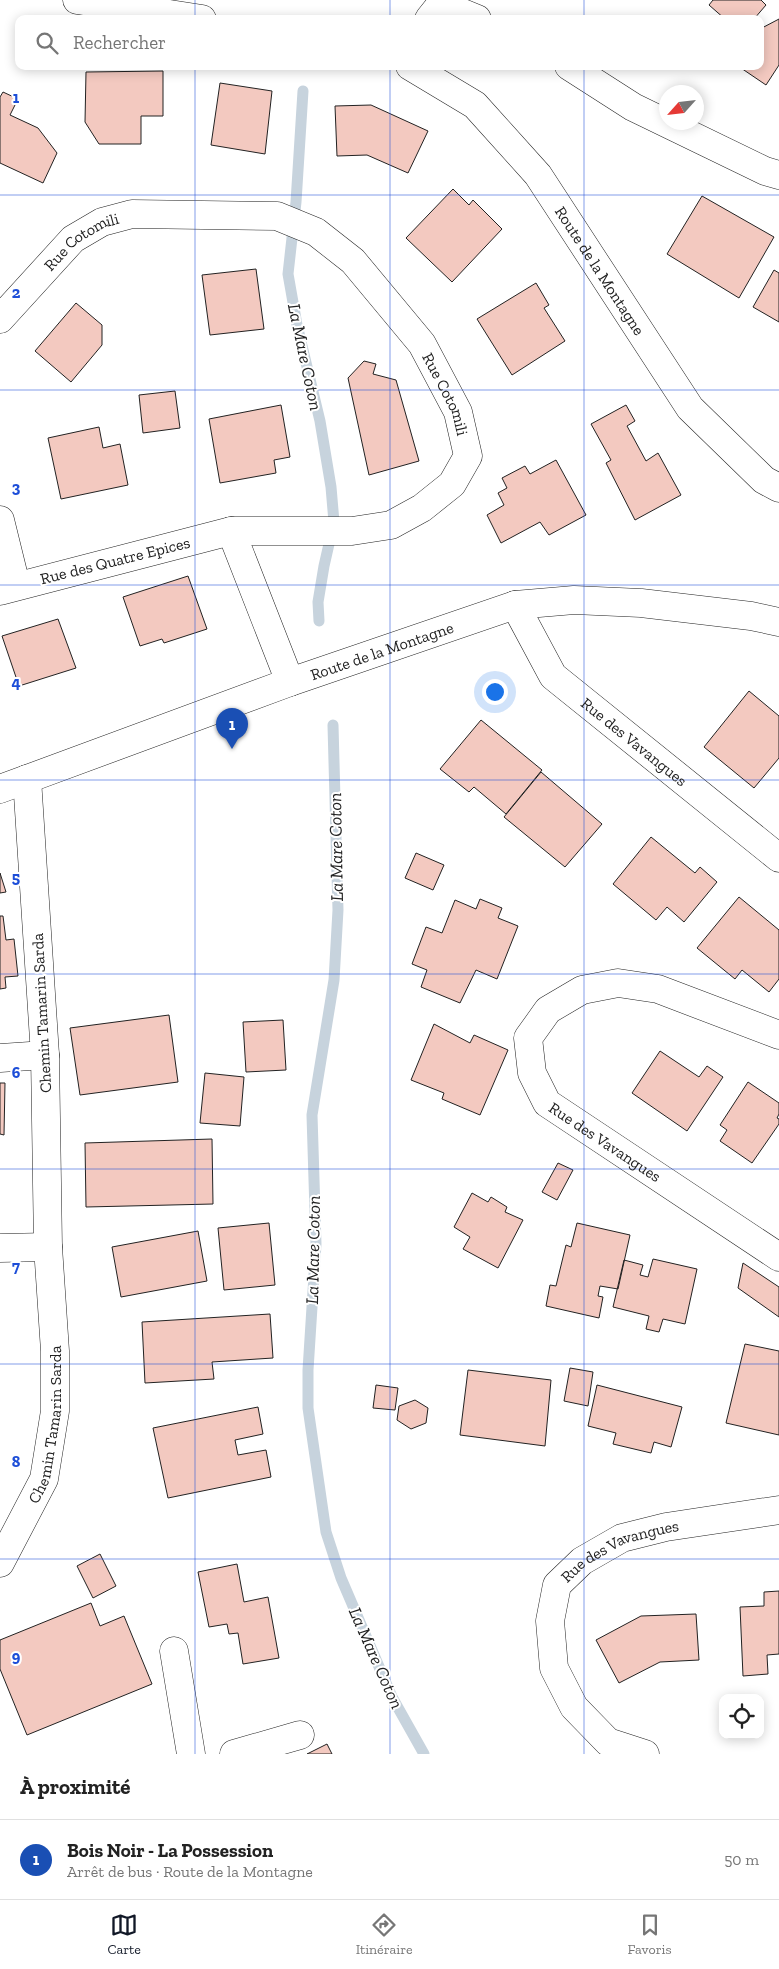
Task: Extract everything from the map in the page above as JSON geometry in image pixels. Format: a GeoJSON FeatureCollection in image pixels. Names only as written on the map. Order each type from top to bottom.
{"type":"FeatureCollection","features":[{"type":"Feature","properties":{"kind":"street"},"geometry":{"type":"LineString","coordinates":[[77,0],[176,15]]}},
{"type":"Feature","properties":{"kind":"street"},"geometry":{"type":"LineString","coordinates":[[434,8],[461,15]]}},
{"type":"Feature","properties":{"kind":"street","name":"Route de la Montagne"},"geometry":{"type":"LineString","coordinates":[[417,70],[475,105],[538,175],[690,408],[764,480],[779,488]]}},
{"type":"Feature","properties":{"kind":"street"},"geometry":{"type":"LineString","coordinates":[[575,70],[633,107],[765,171],[779,174]]}},
{"type":"Feature","properties":{"kind":"street","name":"Rue Cotomili"},"geometry":{"type":"LineString","coordinates":[[0,319],[73,239],[102,222],[132,214],[276,216],[316,232],[353,261],[422,344],[458,412],[468,456],[452,484],[422,508],[391,525],[352,531],[231,530]]}},
{"type":"Feature","properties":{"kind":"street"},"geometry":{"type":"LineString","coordinates":[[0,520],[8,588]]}},
{"type":"Feature","properties":{"kind":"street"},"geometry":{"type":"LineString","coordinates":[[231,530],[290,682]]}},
{"type":"Feature","properties":{"kind":"street","name":"Rue des Quatre Epices"},"geometry":{"type":"LineString","coordinates":[[8,588],[231,530]]}},
{"type":"Feature","properties":{"kind":"street","name":"Route de la Montagne"},"geometry":{"type":"LineString","coordinates":[[0,789],[290,682],[515,605],[574,600],[641,603],[751,616],[779,622]]}},
{"type":"Feature","properties":{"kind":"street","name":"Rue des Vavangues"},"geometry":{"type":"LineString","coordinates":[[515,605],[553,676],[779,858]]}},
{"type":"Feature","properties":{"kind":"street","name":"Chemin Tamarin Sarda"},"geometry":{"type":"LineString","coordinates":[[0,1563],[9,1530],[44,1479],[55,1411],[55,1351],[48,1247],[45,1055],[27,779]]}},
{"type":"Feature","properties":{"kind":"street","name":"Rue des Vavangues"},"geometry":{"type":"LineString","coordinates":[[779,1035],[658,989],[618,983],[582,990],[548,1010],[528,1038],[532,1073],[547,1103],[779,1257]]}},
{"type":"Feature","properties":{"kind":"street"},"geometry":{"type":"LineString","coordinates":[[0,1058],[45,1055]]}},
{"type":"Feature","properties":{"kind":"street"},"geometry":{"type":"LineString","coordinates":[[0,1248],[48,1247]]}},
{"type":"Feature","properties":{"kind":"street","name":"Rue des Vavangues"},"geometry":{"type":"LineString","coordinates":[[645,1754],[608,1742],[574,1707],[554,1668],[550,1622],[558,1585],[582,1562],[622,1538],[666,1527],[779,1510]]}},
{"type":"Feature","properties":{"kind":"street"},"geometry":{"type":"LineString","coordinates":[[174,1650],[191,1754]]}},
{"type":"Feature","properties":{"kind":"street"},"geometry":{"type":"LineString","coordinates":[[234,1754],[300,1735]]}},
{"type":"Feature","properties":{"kind":"building"},"geometry":{"type":"Polygon","coordinates":[[[713,0],[761,0],[766,5],[757,15],[720,15],[709,5],[713,0]]]}},
{"type":"Feature","properties":{"kind":"building"},"geometry":{"type":"Polygon","coordinates":[[[779,19],[779,65],[766,85],[744,70],[764,70],[764,27],[779,19]]]}},
{"type":"Feature","properties":{"kind":"building"},"geometry":{"type":"Polygon","coordinates":[[[163,71],[163,116],[141,116],[141,144],[99,144],[85,122],[86,72],[163,71]]]}},
{"type":"Feature","properties":{"kind":"building"},"geometry":{"type":"Polygon","coordinates":[[[220,83],[272,91],[265,154],[211,145],[220,83]]]}},
{"type":"Feature","properties":{"kind":"building"},"geometry":{"type":"Polygon","coordinates":[[[3,92],[18,99],[10,115],[38,128],[57,153],[43,183],[0,163],[0,97],[3,92]]]}},
{"type":"Feature","properties":{"kind":"building"},"geometry":{"type":"Polygon","coordinates":[[[371,105],[428,131],[408,173],[367,155],[337,156],[335,106],[371,105]]]}},
{"type":"Feature","properties":{"kind":"building"},"geometry":{"type":"Polygon","coordinates":[[[453,189],[469,205],[473,200],[502,229],[452,282],[406,238],[453,189]]]}},
{"type":"Feature","properties":{"kind":"building"},"geometry":{"type":"Polygon","coordinates":[[[702,196],[774,237],[739,298],[667,254],[702,196]]]}},
{"type":"Feature","properties":{"kind":"building"},"geometry":{"type":"Polygon","coordinates":[[[256,269],[264,329],[210,335],[202,275],[256,269]]]}},
{"type":"Feature","properties":{"kind":"building"},"geometry":{"type":"Polygon","coordinates":[[[774,270],[779,273],[779,322],[753,307],[774,270]]]}},
{"type":"Feature","properties":{"kind":"building"},"geometry":{"type":"Polygon","coordinates":[[[536,283],[549,305],[544,308],[565,341],[512,375],[477,319],[536,283]]]}},
{"type":"Feature","properties":{"kind":"building"},"geometry":{"type":"Polygon","coordinates":[[[76,303],[102,325],[102,345],[71,382],[35,351],[76,303]]]}},
{"type":"Feature","properties":{"kind":"building"},"geometry":{"type":"Polygon","coordinates":[[[364,361],[376,364],[373,374],[396,380],[419,461],[369,475],[348,378],[364,361]]]}},
{"type":"Feature","properties":{"kind":"building"},"geometry":{"type":"Polygon","coordinates":[[[175,391],[180,428],[143,433],[139,395],[175,391]]]}},
{"type":"Feature","properties":{"kind":"building"},"geometry":{"type":"Polygon","coordinates":[[[281,405],[290,457],[274,460],[276,473],[220,483],[209,419],[281,405]]]}},
{"type":"Feature","properties":{"kind":"building"},"geometry":{"type":"Polygon","coordinates":[[[626,405],[635,421],[627,426],[646,461],[658,453],[681,495],[635,520],[606,463],[611,460],[591,424],[626,405]]]}},
{"type":"Feature","properties":{"kind":"building"},"geometry":{"type":"Polygon","coordinates":[[[99,427],[103,448],[120,444],[128,485],[61,499],[48,438],[99,427]]]}},
{"type":"Feature","properties":{"kind":"building"},"geometry":{"type":"Polygon","coordinates":[[[556,460],[586,515],[549,535],[540,522],[501,543],[487,515],[504,505],[498,493],[507,488],[502,478],[525,466],[530,474],[556,460]]]}},
{"type":"Feature","properties":{"kind":"building"},"geometry":{"type":"Polygon","coordinates":[[[188,576],[207,629],[164,643],[162,639],[140,646],[123,597],[188,576]]]}},
{"type":"Feature","properties":{"kind":"building"},"geometry":{"type":"Polygon","coordinates":[[[58,619],[76,668],[19,686],[2,636],[58,619]]]}},
{"type":"Feature","properties":{"kind":"building"},"geometry":{"type":"Polygon","coordinates":[[[749,691],[779,716],[779,758],[754,788],[704,747],[749,691]]]}},
{"type":"Feature","properties":{"kind":"building"},"geometry":{"type":"Polygon","coordinates":[[[481,720],[542,770],[506,814],[474,787],[469,792],[440,769],[481,720]]]}},
{"type":"Feature","properties":{"kind":"building"},"geometry":{"type":"Polygon","coordinates":[[[541,772],[602,824],[565,867],[504,817],[541,772]]]}},
{"type":"Feature","properties":{"kind":"building"},"geometry":{"type":"Polygon","coordinates":[[[651,837],[695,873],[700,867],[717,882],[684,922],[667,907],[656,920],[613,884],[651,837]]]}},
{"type":"Feature","properties":{"kind":"building"},"geometry":{"type":"Polygon","coordinates":[[[416,853],[444,865],[433,890],[405,878],[416,853]]]}},
{"type":"Feature","properties":{"kind":"building"},"geometry":{"type":"Polygon","coordinates":[[[0,873],[6,892],[0,893],[0,873]]]}},
{"type":"Feature","properties":{"kind":"building"},"geometry":{"type":"Polygon","coordinates":[[[739,897],[779,930],[779,979],[769,992],[742,970],[735,979],[697,948],[739,897]]]}},
{"type":"Feature","properties":{"kind":"building"},"geometry":{"type":"Polygon","coordinates":[[[480,899],[502,908],[498,918],[518,926],[497,979],[476,970],[460,1003],[421,987],[427,970],[412,964],[426,927],[442,933],[455,900],[476,909],[480,899]]]}},
{"type":"Feature","properties":{"kind":"building"},"geometry":{"type":"Polygon","coordinates":[[[0,916],[3,916],[6,940],[14,939],[18,976],[5,977],[6,988],[0,989],[0,916]]]}},
{"type":"Feature","properties":{"kind":"building"},"geometry":{"type":"Polygon","coordinates":[[[169,1015],[178,1082],[80,1095],[70,1028],[169,1015]]]}},
{"type":"Feature","properties":{"kind":"building"},"geometry":{"type":"Polygon","coordinates":[[[283,1020],[286,1070],[246,1072],[243,1022],[283,1020]]]}},
{"type":"Feature","properties":{"kind":"building"},"geometry":{"type":"Polygon","coordinates":[[[434,1024],[470,1043],[474,1035],[508,1050],[480,1115],[442,1099],[444,1093],[411,1080],[434,1024]]]}},
{"type":"Feature","properties":{"kind":"building"},"geometry":{"type":"Polygon","coordinates":[[[660,1051],[699,1077],[707,1066],[723,1077],[687,1131],[632,1093],[660,1051]]]}},
{"type":"Feature","properties":{"kind":"building"},"geometry":{"type":"Polygon","coordinates":[[[205,1073],[244,1077],[240,1126],[200,1123],[205,1073]]]}},
{"type":"Feature","properties":{"kind":"building"},"geometry":{"type":"Polygon","coordinates":[[[748,1082],[779,1103],[777,1118],[779,1119],[779,1124],[752,1163],[720,1141],[727,1130],[720,1125],[748,1082]]]}},
{"type":"Feature","properties":{"kind":"building"},"geometry":{"type":"Polygon","coordinates":[[[0,1083],[5,1083],[4,1135],[0,1134],[0,1083]]]}},
{"type":"Feature","properties":{"kind":"building"},"geometry":{"type":"Polygon","coordinates":[[[212,1139],[213,1204],[86,1207],[85,1143],[212,1139]]]}},
{"type":"Feature","properties":{"kind":"building"},"geometry":{"type":"Polygon","coordinates":[[[558,1163],[573,1170],[557,1200],[542,1192],[558,1163]]]}},
{"type":"Feature","properties":{"kind":"building"},"geometry":{"type":"Polygon","coordinates":[[[472,1193],[488,1202],[491,1197],[507,1207],[505,1212],[523,1220],[498,1268],[463,1249],[470,1237],[454,1227],[472,1193]]]}},
{"type":"Feature","properties":{"kind":"building"},"geometry":{"type":"Polygon","coordinates":[[[269,1223],[275,1285],[224,1290],[218,1228],[269,1223]]]}},
{"type":"Feature","properties":{"kind":"building"},"geometry":{"type":"Polygon","coordinates":[[[577,1223],[630,1235],[618,1289],[600,1286],[598,1296],[603,1297],[599,1318],[546,1306],[550,1285],[556,1286],[566,1245],[571,1247],[577,1223]]]}},
{"type":"Feature","properties":{"kind":"building"},"geometry":{"type":"Polygon","coordinates":[[[198,1231],[207,1281],[121,1297],[112,1247],[198,1231]]]}},
{"type":"Feature","properties":{"kind":"building"},"geometry":{"type":"Polygon","coordinates":[[[653,1259],[697,1269],[685,1324],[663,1319],[659,1332],[646,1329],[649,1316],[613,1307],[624,1260],[643,1265],[640,1275],[648,1277],[653,1259]]]}},
{"type":"Feature","properties":{"kind":"building"},"geometry":{"type":"Polygon","coordinates":[[[743,1263],[779,1287],[779,1317],[738,1288],[743,1263]]]}},
{"type":"Feature","properties":{"kind":"building"},"geometry":{"type":"Polygon","coordinates":[[[270,1314],[273,1358],[212,1362],[214,1379],[145,1383],[142,1322],[270,1314]]]}},
{"type":"Feature","properties":{"kind":"building"},"geometry":{"type":"Polygon","coordinates":[[[745,1344],[779,1351],[779,1435],[726,1423],[745,1344]]]}},
{"type":"Feature","properties":{"kind":"building"},"geometry":{"type":"Polygon","coordinates":[[[570,1368],[593,1372],[588,1406],[564,1401],[570,1368]]]}},
{"type":"Feature","properties":{"kind":"building"},"geometry":{"type":"Polygon","coordinates":[[[468,1370],[551,1380],[545,1446],[460,1435],[468,1370]]]}},
{"type":"Feature","properties":{"kind":"building"},"geometry":{"type":"Polygon","coordinates":[[[376,1385],[398,1388],[395,1410],[373,1408],[376,1385]]]}},
{"type":"Feature","properties":{"kind":"building"},"geometry":{"type":"Polygon","coordinates":[[[597,1385],[682,1407],[671,1447],[654,1442],[651,1453],[613,1444],[616,1433],[588,1426],[597,1385]]]}},
{"type":"Feature","properties":{"kind":"building"},"geometry":{"type":"Polygon","coordinates":[[[415,1400],[428,1408],[426,1423],[411,1429],[397,1420],[399,1406],[415,1400]]]}},
{"type":"Feature","properties":{"kind":"building"},"geometry":{"type":"Polygon","coordinates":[[[258,1407],[263,1434],[235,1440],[238,1455],[266,1450],[271,1477],[168,1498],[153,1428],[258,1407]]]}},
{"type":"Feature","properties":{"kind":"building"},"geometry":{"type":"Polygon","coordinates":[[[100,1554],[116,1586],[93,1598],[77,1566],[100,1554]]]}},
{"type":"Feature","properties":{"kind":"building"},"geometry":{"type":"Polygon","coordinates":[[[237,1564],[244,1602],[268,1597],[279,1658],[243,1664],[238,1633],[229,1634],[227,1624],[209,1627],[198,1572],[237,1564]]]}},
{"type":"Feature","properties":{"kind":"building"},"geometry":{"type":"Polygon","coordinates":[[[779,1591],[779,1654],[767,1655],[768,1674],[743,1676],[740,1607],[764,1606],[764,1592],[779,1591]]]}},
{"type":"Feature","properties":{"kind":"building"},"geometry":{"type":"Polygon","coordinates":[[[91,1603],[100,1626],[124,1616],[152,1684],[27,1735],[0,1669],[0,1640],[91,1603]]]}},
{"type":"Feature","properties":{"kind":"building"},"geometry":{"type":"Polygon","coordinates":[[[696,1614],[699,1660],[660,1662],[619,1683],[596,1640],[641,1616],[696,1614]]]}},
{"type":"Feature","properties":{"kind":"building"},"geometry":{"type":"Polygon","coordinates":[[[327,1744],[332,1754],[307,1754],[327,1744]]]}},
{"type":"Feature","properties":{"kind":"waterway","name":"La Mare Coton"},"geometry":{"type":"LineString","coordinates":[[303,91],[296,202],[288,274],[297,325],[320,421],[331,487],[334,522],[318,602],[319,621]]}},
{"type":"Feature","properties":{"kind":"waterway","name":"La Mare Coton"},"geometry":{"type":"LineString","coordinates":[[333,725],[338,910],[334,980],[312,1115],[316,1244],[308,1370],[308,1408],[326,1532],[341,1578],[392,1697],[424,1754]]}},
{"type":"Feature","properties":{"kind":"place","name":"Bois Noir - La Possession"},"geometry":{"type":"Point","coordinates":[232,749]}}]}
